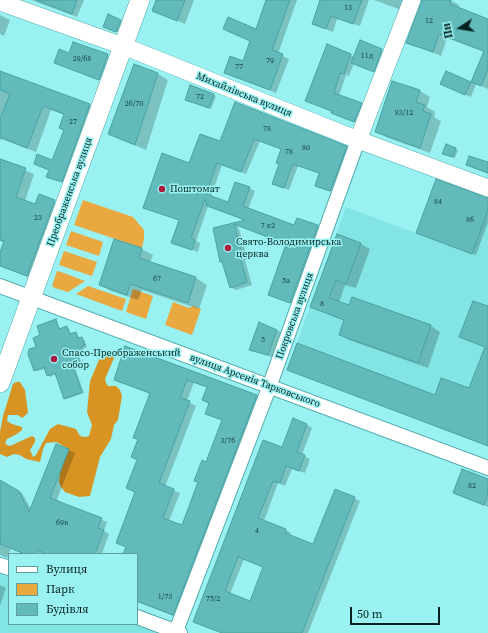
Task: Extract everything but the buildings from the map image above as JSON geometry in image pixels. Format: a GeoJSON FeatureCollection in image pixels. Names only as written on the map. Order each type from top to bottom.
{"type":"FeatureCollection","features":[{"type":"Feature","properties":{"kind":"main road","name":"Преображенська вулиця"},"geometry":{"type":"LineString","coordinates":[[0,383],[32,299],[140,0]]}},
{"type":"Feature","properties":{"kind":"street","name":"Покровська вулиця"},"geometry":{"type":"LineString","coordinates":[[178,632],[270,386],[358,140],[412,0]]}},
{"type":"Feature","properties":{"kind":"street","name":"Михайлівська вулиця"},"geometry":{"type":"LineString","coordinates":[[0,2],[123,46],[358,140],[488,188]]}},
{"type":"Feature","properties":{"kind":"street","name":"вулиця Арсенія Тарковського"},"geometry":{"type":"LineString","coordinates":[[0,286],[488,468]]}},
{"type":"Feature","properties":{"kind":"street"},"geometry":{"type":"LineString","coordinates":[[138,617],[178,632]]}},
{"type":"Feature","properties":{"kind":"shaded area"},"geometry":{"type":"Polygon","coordinates":[[[346,207],[472,254],[488,210],[488,446],[287,370],[346,207]]]}},
{"type":"Feature","properties":{"kind":"shaded area"},"geometry":{"type":"Polygon","coordinates":[[[107,355],[114,358],[105,379],[106,383],[108,386],[116,386],[120,390],[122,396],[118,420],[114,425],[111,439],[100,457],[90,496],[79,497],[65,492],[61,487],[59,482],[61,464],[68,451],[67,448],[56,442],[46,443],[40,462],[26,459],[20,455],[14,454],[7,457],[0,454],[0,432],[3,416],[13,384],[16,382],[20,382],[25,390],[28,413],[22,418],[18,415],[8,415],[7,421],[22,427],[22,430],[7,439],[5,443],[7,445],[10,446],[32,436],[35,438],[35,442],[30,450],[33,457],[36,455],[50,429],[58,424],[76,429],[80,436],[89,436],[92,425],[87,412],[90,381],[99,360],[107,355]]]}},
{"type":"Feature","properties":{"kind":"shaded area"},"geometry":{"type":"Polygon","coordinates":[[[0,572],[8,575],[8,625],[138,624],[165,633],[0,633],[0,572]]]}},
{"type":"Feature","properties":{"kind":"green space"},"geometry":{"type":"Polygon","coordinates":[[[83,200],[133,217],[144,230],[142,248],[74,225],[83,200]]]}},
{"type":"Feature","properties":{"kind":"green space"},"geometry":{"type":"Polygon","coordinates":[[[71,231],[103,242],[99,256],[66,245],[71,231]]]}},
{"type":"Feature","properties":{"kind":"green space"},"geometry":{"type":"Polygon","coordinates":[[[64,251],[97,262],[92,276],[59,265],[64,251]]]}},
{"type":"Feature","properties":{"kind":"green space"},"geometry":{"type":"Polygon","coordinates":[[[57,271],[85,281],[68,292],[55,288],[52,286],[57,271]]]}},
{"type":"Feature","properties":{"kind":"green space"},"geometry":{"type":"Polygon","coordinates":[[[88,286],[126,299],[122,311],[76,294],[88,286]]]}},
{"type":"Feature","properties":{"kind":"green space"},"geometry":{"type":"Polygon","coordinates":[[[133,289],[153,296],[146,319],[126,312],[133,289]]]}},
{"type":"Feature","properties":{"kind":"green space"},"geometry":{"type":"Polygon","coordinates":[[[173,302],[189,308],[193,306],[201,309],[192,335],[165,325],[173,302]]]}},
{"type":"Feature","properties":{"kind":"place","name":"Поштомат"},"geometry":{"type":"Point","coordinates":[162,189]}},
{"type":"Feature","properties":{"kind":"place","name":"Свято-Володимирська церква"},"geometry":{"type":"Point","coordinates":[228,248]}},
{"type":"Feature","properties":{"kind":"place","name":"Спасо-Преображенський собор"},"geometry":{"type":"Point","coordinates":[54,359]}}]}
